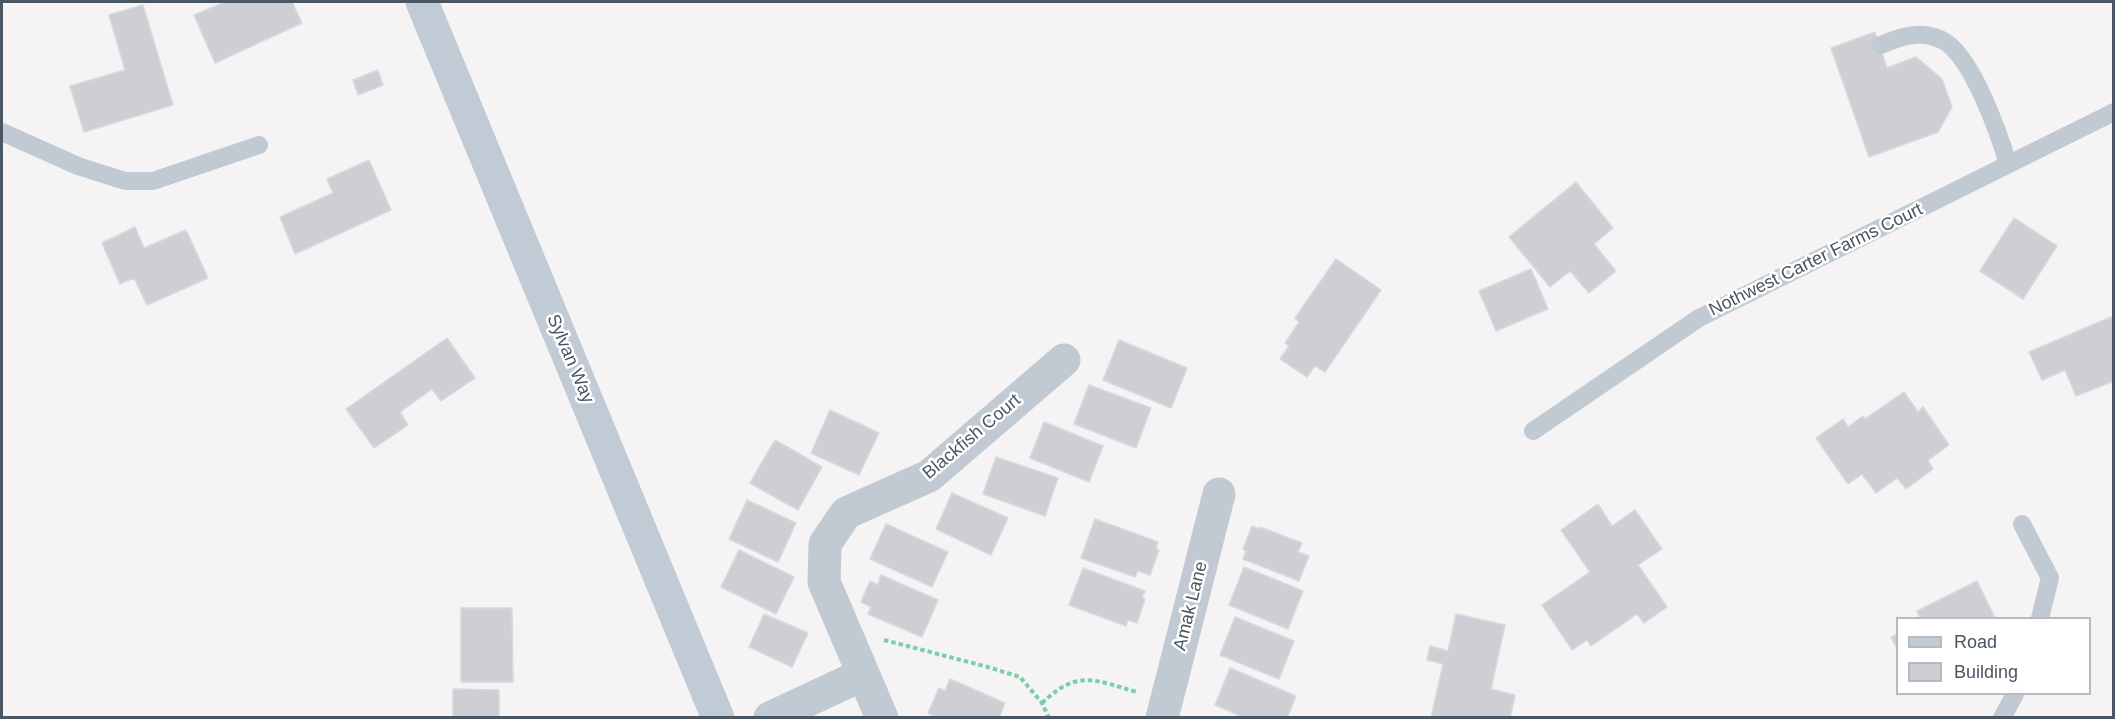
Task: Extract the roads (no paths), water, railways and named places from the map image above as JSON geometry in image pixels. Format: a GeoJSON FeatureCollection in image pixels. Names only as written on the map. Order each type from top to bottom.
{"type":"FeatureCollection","features":[{"type":"Feature","properties":{"kind":"main road","name":"Sylvan Way"},"geometry":{"type":"LineString","coordinates":[[422,2],[718,717]]}},
{"type":"Feature","properties":{"kind":"street","name":"Blackfish Court"},"geometry":{"type":"LineString","coordinates":[[882,717],[862,675],[825,582],[825,544],[846,513],[929,476],[1064,360]]}},
{"type":"Feature","properties":{"kind":"street","name":"Amak Lane"},"geometry":{"type":"LineString","coordinates":[[1155,706],[1219,494]]}},
{"type":"Feature","properties":{"kind":"street"},"geometry":{"type":"LineString","coordinates":[[770,717],[862,675]]}},
{"type":"Feature","properties":{"kind":"lane"},"geometry":{"type":"LineString","coordinates":[[1881,45],[1902,36],[1924,35],[1944,41],[1961,58],[1981,93],[1998,128],[2008,164]]}},
{"type":"Feature","properties":{"kind":"lane","name":"Nothwest Carter Farms Court"},"geometry":{"type":"LineString","coordinates":[[1533,431],[1699,318],[2114,112]]}},
{"type":"Feature","properties":{"kind":"lane"},"geometry":{"type":"LineString","coordinates":[[2,132],[78,166],[125,181],[153,181],[259,145]]}},
{"type":"Feature","properties":{"kind":"lane"},"geometry":{"type":"LineString","coordinates":[[2022,524],[2050,578],[2040,617]]}},
{"type":"Feature","properties":{"kind":"lane"},"geometry":{"type":"LineString","coordinates":[[2002,717],[2014,695]]}}]}
